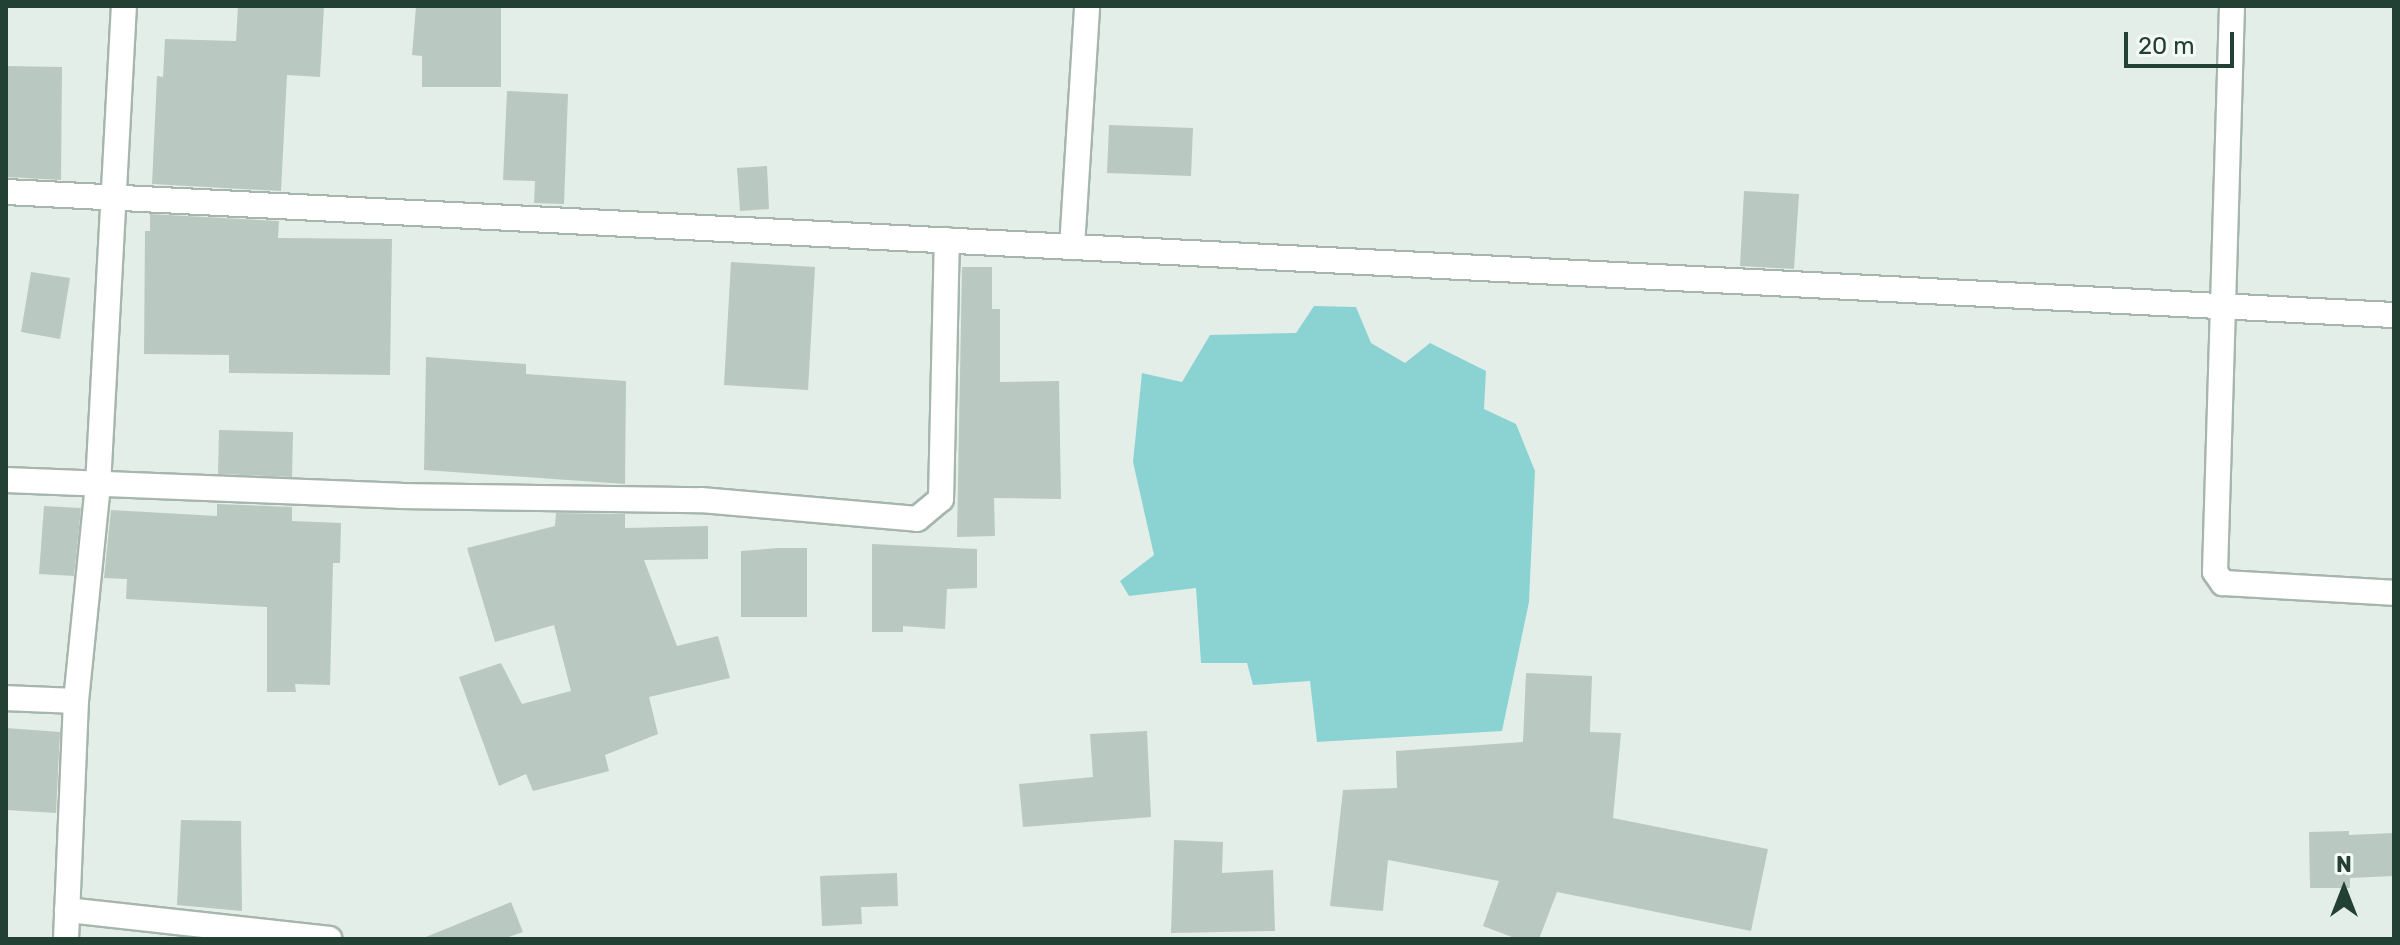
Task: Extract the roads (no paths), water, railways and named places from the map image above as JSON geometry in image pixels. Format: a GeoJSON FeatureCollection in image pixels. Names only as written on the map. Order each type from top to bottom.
{"type":"FeatureCollection","features":[{"type":"Feature","properties":{"kind":"street"},"geometry":{"type":"LineString","coordinates":[[66,939],[76,701],[98,485],[124,6]]}},
{"type":"Feature","properties":{"kind":"street"},"geometry":{"type":"LineString","coordinates":[[1072,247],[1087,6]]}},
{"type":"Feature","properties":{"kind":"street"},"geometry":{"type":"LineString","coordinates":[[2232,6],[2220,306],[2215,572],[2223,583],[2394,593]]}},
{"type":"Feature","properties":{"kind":"street"},"geometry":{"type":"LineString","coordinates":[[6,192],[2394,315]]}},
{"type":"Feature","properties":{"kind":"street"},"geometry":{"type":"LineString","coordinates":[[6,480],[701,500],[917,519],[941,499],[947,240]]}},
{"type":"Feature","properties":{"kind":"street"},"geometry":{"type":"LineString","coordinates":[[6,698],[76,701]]}},
{"type":"Feature","properties":{"kind":"street"},"geometry":{"type":"LineString","coordinates":[[67,910],[329,939]]}},
{"type":"Feature","properties":{"kind":"water"},"geometry":{"type":"Polygon","coordinates":[[[1314,306],[1356,307],[1371,343],[1405,363],[1430,343],[1486,371],[1484,409],[1516,424],[1535,471],[1529,602],[1502,731],[1317,742],[1310,681],[1253,685],[1247,663],[1201,663],[1196,588],[1129,596],[1120,581],[1154,555],[1133,462],[1142,373],[1182,382],[1210,335],[1296,333],[1314,306]]]}}]}
